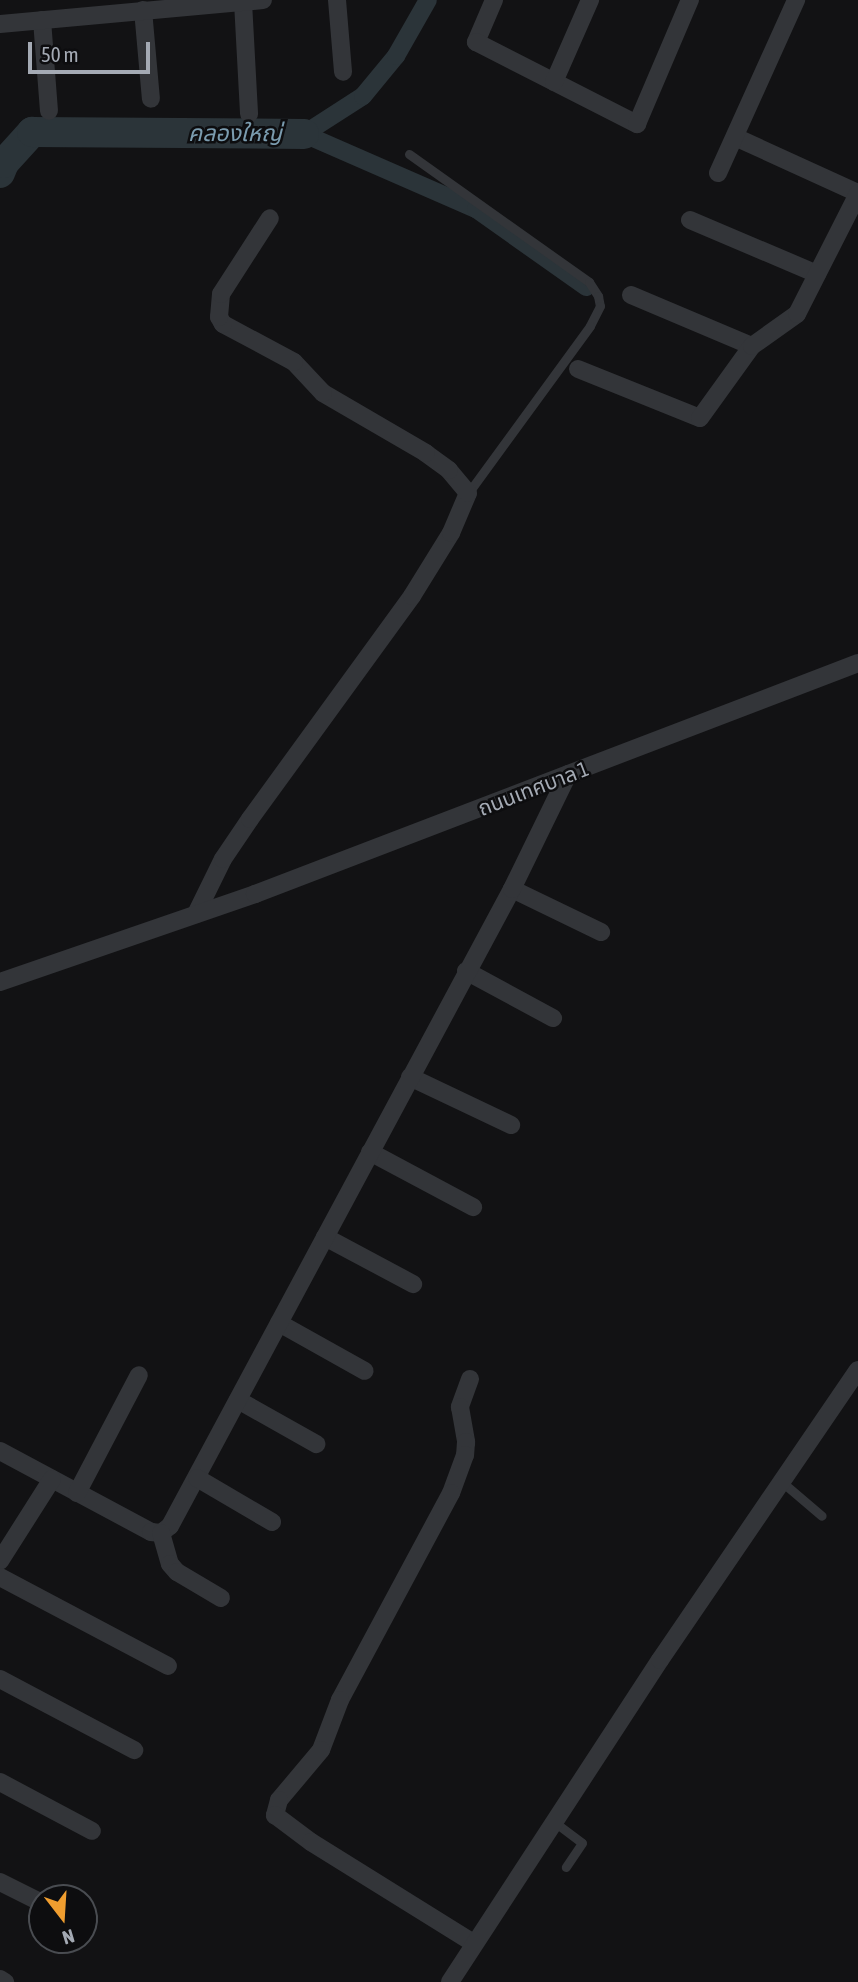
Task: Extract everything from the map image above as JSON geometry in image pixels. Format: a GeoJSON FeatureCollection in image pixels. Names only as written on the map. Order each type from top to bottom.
{"type":"FeatureCollection","features":[{"type":"Feature","properties":{"kind":"street"},"geometry":{"type":"LineString","coordinates":[[0,24],[198,3],[263,0]]}},
{"type":"Feature","properties":{"kind":"street"},"geometry":{"type":"LineString","coordinates":[[337,0],[343,72]]}},
{"type":"Feature","properties":{"kind":"street"},"geometry":{"type":"LineString","coordinates":[[494,0],[476,42],[637,124],[690,0]]}},
{"type":"Feature","properties":{"kind":"street"},"geometry":{"type":"LineString","coordinates":[[554,82],[590,0]]}},
{"type":"Feature","properties":{"kind":"street"},"geometry":{"type":"LineString","coordinates":[[719,173],[796,0]]}},
{"type":"Feature","properties":{"kind":"street"},"geometry":{"type":"LineString","coordinates":[[243,2],[249,114]]}},
{"type":"Feature","properties":{"kind":"street"},"geometry":{"type":"LineString","coordinates":[[143,10],[151,99]]}},
{"type":"Feature","properties":{"kind":"street"},"geometry":{"type":"LineString","coordinates":[[42,20],[49,111]]}},
{"type":"Feature","properties":{"kind":"street"},"geometry":{"type":"LineString","coordinates":[[578,369],[700,418],[752,346],[797,314],[858,194],[735,137]]}},
{"type":"Feature","properties":{"kind":"street"},"geometry":{"type":"LineString","coordinates":[[202,912],[223,859],[412,596],[451,533],[468,493],[449,470],[426,453],[323,393],[294,362],[223,324],[219,317],[221,294],[270,218]]}},
{"type":"Feature","properties":{"kind":"street"},"geometry":{"type":"LineString","coordinates":[[690,219],[817,274]]}},
{"type":"Feature","properties":{"kind":"street"},"geometry":{"type":"LineString","coordinates":[[631,295],[752,346]]}},
{"type":"Feature","properties":{"kind":"street","name":"ถนนเทศบาล 1"},"geometry":{"type":"LineString","coordinates":[[0,982],[255,894],[858,663]]}},
{"type":"Feature","properties":{"kind":"street"},"geometry":{"type":"LineString","coordinates":[[0,1451],[151,1532],[161,1533],[170,1526],[512,889],[568,774]]}},
{"type":"Feature","properties":{"kind":"street"},"geometry":{"type":"LineString","coordinates":[[512,889],[601,932]]}},
{"type":"Feature","properties":{"kind":"street"},"geometry":{"type":"LineString","coordinates":[[466,971],[553,1018]]}},
{"type":"Feature","properties":{"kind":"street"},"geometry":{"type":"LineString","coordinates":[[410,1077],[511,1125]]}},
{"type":"Feature","properties":{"kind":"street"},"geometry":{"type":"LineString","coordinates":[[370,1152],[473,1208]]}},
{"type":"Feature","properties":{"kind":"street"},"geometry":{"type":"LineString","coordinates":[[325,1237],[413,1284]]}},
{"type":"Feature","properties":{"kind":"street"},"geometry":{"type":"LineString","coordinates":[[279,1323],[365,1371]]}},
{"type":"Feature","properties":{"kind":"street"},"geometry":{"type":"LineString","coordinates":[[450,1982],[553,1821],[858,1370]]}},
{"type":"Feature","properties":{"kind":"street"},"geometry":{"type":"LineString","coordinates":[[78,1493],[139,1375]]}},
{"type":"Feature","properties":{"kind":"street"},"geometry":{"type":"LineString","coordinates":[[470,1379],[460,1407],[466,1442],[465,1455],[451,1493],[340,1700],[321,1750],[279,1800],[275,1815],[311,1842],[473,1943]]}},
{"type":"Feature","properties":{"kind":"street"},"geometry":{"type":"LineString","coordinates":[[238,1400],[316,1444]]}},
{"type":"Feature","properties":{"kind":"street"},"geometry":{"type":"LineString","coordinates":[[197,1478],[272,1522]]}},
{"type":"Feature","properties":{"kind":"street"},"geometry":{"type":"LineString","coordinates":[[0,1561],[52,1479]]}},
{"type":"Feature","properties":{"kind":"street"},"geometry":{"type":"LineString","coordinates":[[161,1533],[170,1564],[177,1572],[220,1598]]}},
{"type":"Feature","properties":{"kind":"street"},"geometry":{"type":"LineString","coordinates":[[0,1577],[168,1666]]}},
{"type":"Feature","properties":{"kind":"street"},"geometry":{"type":"LineString","coordinates":[[0,1679],[134,1750]]}},
{"type":"Feature","properties":{"kind":"street"},"geometry":{"type":"LineString","coordinates":[[0,1782],[92,1831]]}},
{"type":"Feature","properties":{"kind":"street"},"geometry":{"type":"LineString","coordinates":[[0,1882],[28,1896]]}},
{"type":"Feature","properties":{"kind":"street"},"geometry":{"type":"LineString","coordinates":[[0,1979],[5,1982]]}},
{"type":"Feature","properties":{"kind":"lane"},"geometry":{"type":"LineString","coordinates":[[409,153],[589,282],[598,296],[600,306],[590,326],[468,493]]}},
{"type":"Feature","properties":{"kind":"lane"},"geometry":{"type":"LineString","coordinates":[[782,1482],[822,1516]]}},
{"type":"Feature","properties":{"kind":"lane"},"geometry":{"type":"LineString","coordinates":[[553,1821],[582,1843],[566,1867]]}},
{"type":"Feature","properties":{"kind":"waterway","name":"คลองใหญ่"},"geometry":{"type":"LineString","coordinates":[[304,134],[363,96],[396,56],[428,0]]}},
{"type":"Feature","properties":{"kind":"waterway","name":"คลองใหญ่"},"geometry":{"type":"LineString","coordinates":[[0,173],[4,163],[32,132],[304,134]]}},
{"type":"Feature","properties":{"kind":"waterway"},"geometry":{"type":"LineString","coordinates":[[304,134],[476,209],[586,287]]}}]}
